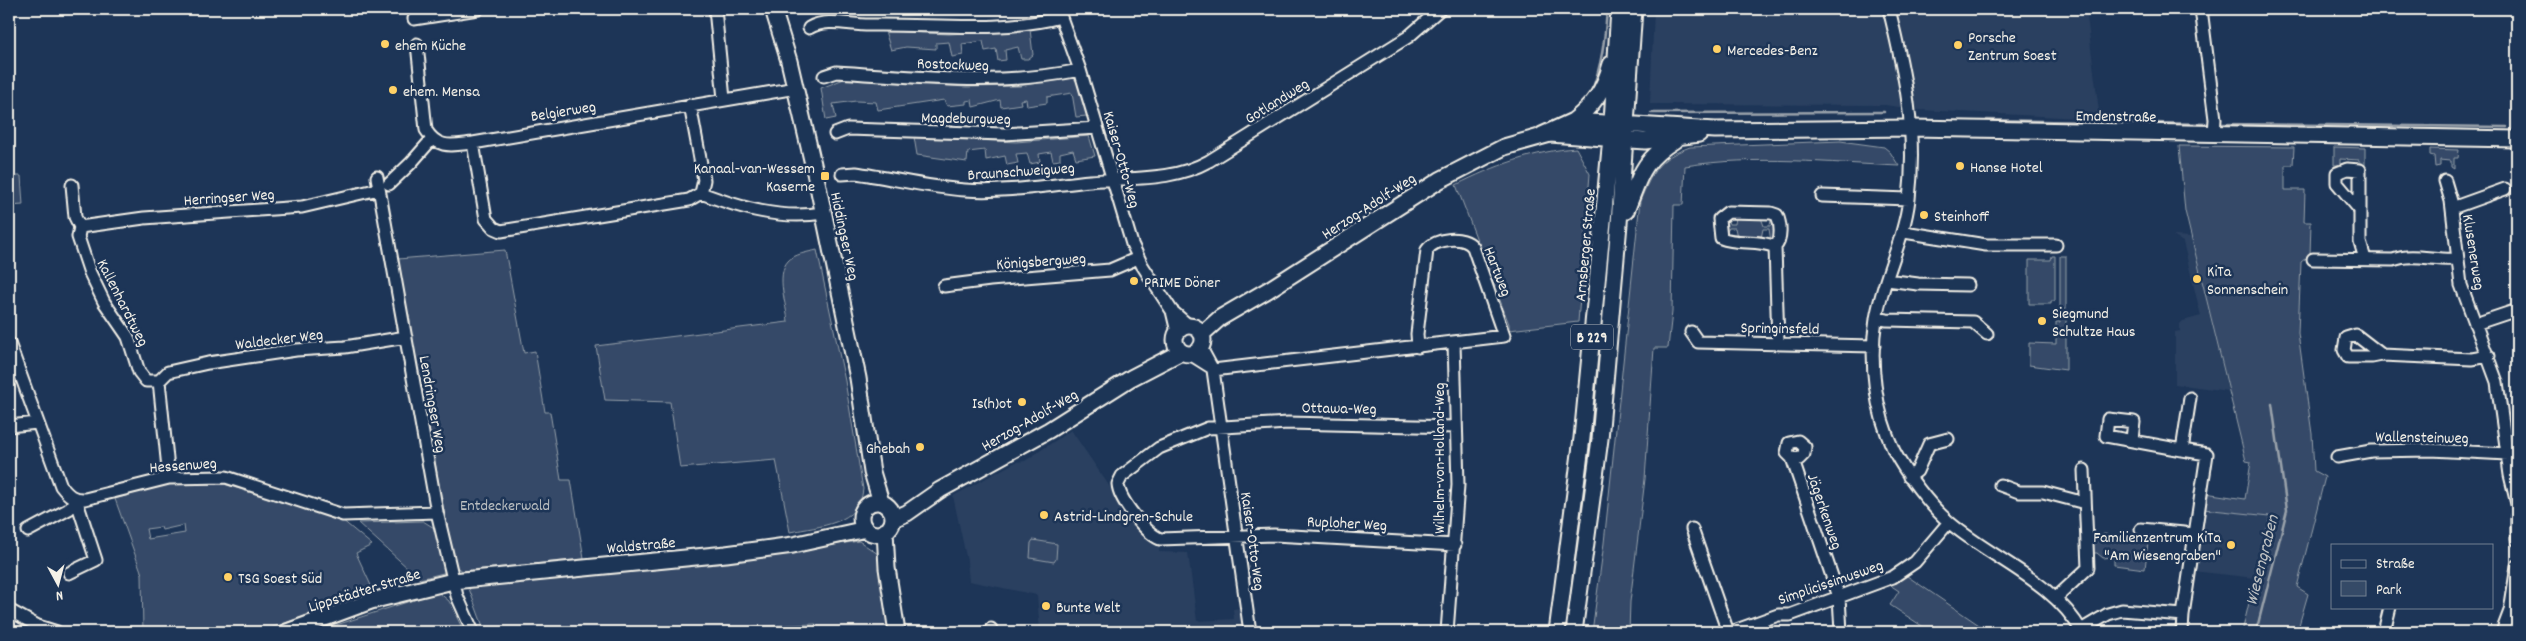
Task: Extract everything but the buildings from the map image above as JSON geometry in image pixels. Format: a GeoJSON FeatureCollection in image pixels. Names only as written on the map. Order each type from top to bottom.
{"type":"FeatureCollection","features":[{"type":"Feature","properties":{"kind":"main road","name":"Hiddingser Weg"},"geometry":{"type":"LineString","coordinates":[[773,9],[796,88],[858,378],[897,632]]}},
{"type":"Feature","properties":{"kind":"main road","name":"Arnsberger Straße"},"geometry":{"type":"LineString","coordinates":[[1574,632],[1600,439],[1619,224],[1619,9]]}},
{"type":"Feature","properties":{"kind":"main road","name":"Arnsberger Straße"},"geometry":{"type":"LineString","coordinates":[[1556,632],[1582,438],[1634,9]]}},
{"type":"Feature","properties":{"kind":"main road"},"geometry":{"type":"LineString","coordinates":[[1573,121],[1588,110],[1599,96],[1607,77],[1618,36]]}},
{"type":"Feature","properties":{"kind":"main road"},"geometry":{"type":"LineString","coordinates":[[1573,121],[1619,132]]}},
{"type":"Feature","properties":{"kind":"main road","name":"Herzog-Adolf-Weg"},"geometry":{"type":"LineString","coordinates":[[878,518],[907,513],[924,500],[1049,430],[1150,368],[1220,318],[1440,180],[1499,149],[1542,135],[1573,121]]}},
{"type":"Feature","properties":{"kind":"main road","name":"Emdenstraße"},"geometry":{"type":"LineString","coordinates":[[1619,132],[1912,128],[2517,140]]}},
{"type":"Feature","properties":{"kind":"main road","name":"Emdenstraße"},"geometry":{"type":"LineString","coordinates":[[1619,132],[1678,138],[1715,130]]}},
{"type":"Feature","properties":{"kind":"main road","name":"Herzog-Adolf-Weg"},"geometry":{"type":"LineString","coordinates":[[1542,135],[1619,132]]}},
{"type":"Feature","properties":{"kind":"main road"},"geometry":{"type":"LineString","coordinates":[[1619,224],[1646,163],[1661,149],[1678,138]]}},
{"type":"Feature","properties":{"kind":"main road","name":"Waldstraße"},"geometry":{"type":"LineString","coordinates":[[453,581],[726,554],[800,544],[878,518]]}},
{"type":"Feature","properties":{"kind":"main road","name":"Lippstädter Straße"},"geometry":{"type":"LineString","coordinates":[[287,632],[371,601],[453,581]]}},
{"type":"Feature","properties":{"kind":"street"},"geometry":{"type":"LineString","coordinates":[[414,19],[478,9]]}},
{"type":"Feature","properties":{"kind":"street"},"geometry":{"type":"LineString","coordinates":[[716,9],[724,100]]}},
{"type":"Feature","properties":{"kind":"street","name":"Gotlandweg"},"geometry":{"type":"LineString","coordinates":[[1113,180],[1163,177],[1196,169],[1408,37],[1440,9]]}},
{"type":"Feature","properties":{"kind":"street"},"geometry":{"type":"LineString","coordinates":[[1889,9],[1904,68],[1912,128],[1913,154],[1904,232],[1876,318],[1874,346],[1877,399],[1894,451],[1910,476],[1949,522],[2056,598],[2082,631],[2108,614],[2122,610],[2183,615]]}},
{"type":"Feature","properties":{"kind":"street"},"geometry":{"type":"LineString","coordinates":[[2201,9],[2215,119],[2214,134]]}},
{"type":"Feature","properties":{"kind":"street"},"geometry":{"type":"LineString","coordinates":[[809,28],[821,22],[870,26],[1002,26],[1032,23],[1060,13]]}},
{"type":"Feature","properties":{"kind":"street","name":"Kaiser-Otto-Weg"},"geometry":{"type":"LineString","coordinates":[[1060,13],[1080,70],[1128,231],[1138,258],[1189,339],[1211,368],[1238,537],[1250,632]]}},
{"type":"Feature","properties":{"kind":"street"},"geometry":{"type":"LineString","coordinates":[[382,183],[412,163],[432,139],[426,130],[417,44]]}},
{"type":"Feature","properties":{"kind":"street","name":"Rostockweg"},"geometry":{"type":"LineString","coordinates":[[824,76],[836,72],[964,80],[1006,80],[1042,78],[1080,70]]}},
{"type":"Feature","properties":{"kind":"street","name":"Belgierweg"},"geometry":{"type":"LineString","coordinates":[[432,139],[440,144],[451,145],[473,142],[796,88]]}},
{"type":"Feature","properties":{"kind":"street"},"geometry":{"type":"LineString","coordinates":[[473,142],[486,219],[494,228],[501,231],[689,200],[701,193],[704,180],[690,105]]}},
{"type":"Feature","properties":{"kind":"street","name":"Magdeburgweg"},"geometry":{"type":"LineString","coordinates":[[835,134],[848,129],[1011,134],[1097,128]]}},
{"type":"Feature","properties":{"kind":"street","name":"Braunschweigweg"},"geometry":{"type":"LineString","coordinates":[[842,174],[856,173],[970,190],[1113,180]]}},
{"type":"Feature","properties":{"kind":"street","name":"Klusenerweg"},"geometry":{"type":"LineString","coordinates":[[2445,182],[2452,208],[2461,285],[2497,382],[2507,454],[2513,473],[2517,504]]}},
{"type":"Feature","properties":{"kind":"street","name":"Herringser Weg"},"geometry":{"type":"LineString","coordinates":[[80,227],[144,218],[302,207],[382,183]]}},
{"type":"Feature","properties":{"kind":"street","name":"Lendringser Weg"},"geometry":{"type":"LineString","coordinates":[[382,183],[406,338],[437,512],[457,596],[473,632]]}},
{"type":"Feature","properties":{"kind":"street","name":"Kallenhardtweg"},"geometry":{"type":"LineString","coordinates":[[72,185],[75,217],[80,227],[78,237],[90,273],[104,302],[128,337],[139,372],[146,381],[159,380]]}},
{"type":"Feature","properties":{"kind":"street","name":"Klusenerweg"},"geometry":{"type":"LineString","coordinates":[[2452,208],[2505,189]]}},
{"type":"Feature","properties":{"kind":"street"},"geometry":{"type":"LineString","coordinates":[[701,193],[758,212],[805,216],[823,213]]}},
{"type":"Feature","properties":{"kind":"street"},"geometry":{"type":"LineString","coordinates":[[1822,196],[1909,199]]}},
{"type":"Feature","properties":{"kind":"street"},"geometry":{"type":"LineString","coordinates":[[2359,209],[2360,242],[2365,260]]}},
{"type":"Feature","properties":{"kind":"street"},"geometry":{"type":"LineString","coordinates":[[1775,247],[1762,242],[1722,238],[1719,219],[1728,212],[1771,213],[1777,215],[1780,240],[1775,247],[1778,342]]}},
{"type":"Feature","properties":{"kind":"street"},"geometry":{"type":"LineString","coordinates":[[1904,232],[1986,245],[2056,245]]}},
{"type":"Feature","properties":{"kind":"street","name":"Hartweg"},"geometry":{"type":"LineString","coordinates":[[1211,368],[1418,347],[1504,336],[1501,321],[1473,247],[1463,240],[1434,243],[1428,250],[1417,334],[1418,347]]}},
{"type":"Feature","properties":{"kind":"street"},"geometry":{"type":"LineString","coordinates":[[2313,259],[2393,260],[2403,256],[2440,260],[2457,258]]}},
{"type":"Feature","properties":{"kind":"street","name":"Königsbergweg"},"geometry":{"type":"LineString","coordinates":[[944,286],[990,280],[1110,270],[1138,258]]}},
{"type":"Feature","properties":{"kind":"street"},"geometry":{"type":"LineString","coordinates":[[1887,280],[1918,284],[1968,284]]}},
{"type":"Feature","properties":{"kind":"street"},"geometry":{"type":"LineString","coordinates":[[2475,324],[2517,310]]}},
{"type":"Feature","properties":{"kind":"street"},"geometry":{"type":"LineString","coordinates":[[1876,318],[1887,320],[1973,322],[1986,334]]}},
{"type":"Feature","properties":{"kind":"street","name":"Springinsfeld"},"geometry":{"type":"LineString","coordinates":[[1691,332],[1698,342],[1778,342],[1874,346]]}},
{"type":"Feature","properties":{"kind":"street","name":"Waldecker Weg"},"geometry":{"type":"LineString","coordinates":[[159,380],[168,372],[208,363],[296,350],[345,347],[406,338]]}},
{"type":"Feature","properties":{"kind":"street"},"geometry":{"type":"LineString","coordinates":[[9,343],[61,486],[76,500],[96,560],[70,574]]}},
{"type":"Feature","properties":{"kind":"street","name":"Wilhelm-von-Holland-Weg"},"geometry":{"type":"LineString","coordinates":[[1447,632],[1458,485],[1454,343]]}},
{"type":"Feature","properties":{"kind":"street"},"geometry":{"type":"LineString","coordinates":[[2382,355],[2472,359],[2488,356]]}},
{"type":"Feature","properties":{"kind":"street"},"geometry":{"type":"LineString","coordinates":[[159,380],[169,478]]}},
{"type":"Feature","properties":{"kind":"street"},"geometry":{"type":"LineString","coordinates":[[2182,450],[2190,398]]}},
{"type":"Feature","properties":{"kind":"street"},"geometry":{"type":"LineString","coordinates":[[9,426],[37,423]]}},
{"type":"Feature","properties":{"kind":"street","name":"Ottawa-Weg"},"geometry":{"type":"LineString","coordinates":[[1238,537],[1160,539],[1151,534],[1142,523],[1119,491],[1118,484],[1122,476],[1159,448],[1196,431],[1221,426],[1296,423],[1456,427]]}},
{"type":"Feature","properties":{"kind":"street"},"geometry":{"type":"LineString","coordinates":[[1910,476],[1917,471],[1930,444],[1948,439]]}},
{"type":"Feature","properties":{"kind":"street"},"geometry":{"type":"LineString","coordinates":[[2132,440],[2207,454],[2182,632]]}},
{"type":"Feature","properties":{"kind":"street","name":"Wallensteinweg"},"geometry":{"type":"LineString","coordinates":[[2337,457],[2371,451],[2421,450],[2507,454]]}},
{"type":"Feature","properties":{"kind":"street","name":"Jägerkenweg"},"geometry":{"type":"LineString","coordinates":[[1792,458],[1839,597],[1841,632]]}},
{"type":"Feature","properties":{"kind":"street"},"geometry":{"type":"LineString","coordinates":[[2056,598],[2088,568],[2084,470]]}},
{"type":"Feature","properties":{"kind":"street","name":"Hessenweg"},"geometry":{"type":"LineString","coordinates":[[76,500],[169,478],[226,477],[343,514],[437,512]]}},
{"type":"Feature","properties":{"kind":"street"},"geometry":{"type":"LineString","coordinates":[[2000,485],[2019,492],[2042,492],[2085,503]]}},
{"type":"Feature","properties":{"kind":"street"},"geometry":{"type":"LineString","coordinates":[[28,531],[69,509],[76,500]]}},
{"type":"Feature","properties":{"kind":"street"},"geometry":{"type":"LineString","coordinates":[[2517,515],[2517,540]]}},
{"type":"Feature","properties":{"kind":"street","name":"Simplicissimusweg"},"geometry":{"type":"LineString","coordinates":[[1692,529],[1730,632],[1839,597],[1896,575],[1915,562],[1949,522]]}},
{"type":"Feature","properties":{"kind":"street"},"geometry":{"type":"LineString","coordinates":[[2141,529],[2195,534]]}},
{"type":"Feature","properties":{"kind":"street","name":"Ruploher Weg"},"geometry":{"type":"LineString","coordinates":[[1238,537],[1311,536],[1455,545]]}},
{"type":"Feature","properties":{"kind":"street"},"geometry":{"type":"LineString","coordinates":[[2502,632],[2510,610],[2517,566]]}},
{"type":"Feature","properties":{"kind":"street"},"geometry":{"type":"LineString","coordinates":[[9,610],[38,626],[57,632]]}},
{"type":"Feature","properties":{"kind":"street"},"geometry":{"type":"LineString","coordinates":[[2384,632],[2387,610]]}},
{"type":"Feature","properties":{"kind":"shaded area"},"geometry":{"type":"Polygon","coordinates":[[[1654,9],[2086,9],[2100,119],[1920,110],[1885,105],[1650,104],[1654,9]]]}},
{"type":"Feature","properties":{"kind":"shaded area","name":"KiTa Sonnenschein"},"geometry":{"type":"Polygon","coordinates":[[[2173,236],[2191,237],[2228,391],[2175,384],[2175,332],[2180,331],[2180,324],[2183,321],[2201,316],[2183,242],[2173,236]]]}},
{"type":"Feature","properties":{"kind":"shaded area","name":"Astrid-Lindgren-Schule"},"geometry":{"type":"Polygon","coordinates":[[[1071,430],[1114,493],[1160,543],[1159,552],[1188,553],[1197,621],[1234,619],[1233,609],[1240,608],[1243,632],[1040,632],[1037,595],[969,581],[967,561],[953,496],[1016,462],[1025,461],[1071,430]]]}},
{"type":"Feature","properties":{"kind":"shaded area","name":"Familienzentrum KiTa \"Am Wiesengraben\""},"geometry":{"type":"Polygon","coordinates":[[[2203,509],[2270,516],[2255,578],[2193,571],[2203,509]]]}},
{"type":"Feature","properties":{"kind":"green space"},"geometry":{"type":"Polygon","coordinates":[[[1030,29],[1033,55],[1028,59],[1021,59],[1018,47],[1005,50],[1006,60],[998,61],[996,49],[985,51],[983,41],[962,44],[963,55],[952,57],[949,42],[936,43],[936,49],[906,47],[891,50],[885,31],[949,34],[1030,29]]]}},
{"type":"Feature","properties":{"kind":"green space"},"geometry":{"type":"Polygon","coordinates":[[[1072,76],[1077,82],[1087,116],[1076,117],[1072,93],[1047,97],[1047,103],[1027,106],[1026,99],[1020,100],[1021,104],[1001,107],[1000,100],[973,107],[972,100],[966,101],[966,104],[947,106],[944,100],[878,110],[876,102],[856,101],[833,104],[836,118],[826,120],[821,88],[844,79],[966,87],[1020,86],[1072,76]]]}},
{"type":"Feature","properties":{"kind":"green space"},"geometry":{"type":"Polygon","coordinates":[[[1089,136],[1095,156],[1076,159],[1073,150],[1060,153],[1060,160],[1053,161],[1051,152],[1039,154],[1040,162],[1030,164],[1027,153],[1016,154],[1018,163],[1007,165],[1005,156],[986,160],[985,150],[968,152],[967,162],[917,155],[914,137],[1016,142],[1089,136]]]}},
{"type":"Feature","properties":{"kind":"green space"},"geometry":{"type":"Polygon","coordinates":[[[1840,141],[1884,147],[1890,152],[1899,166],[1765,160],[1685,166],[1683,205],[1674,205],[1672,312],[1668,348],[1654,348],[1645,479],[1630,602],[1629,632],[1592,632],[1604,543],[1640,201],[1653,174],[1663,161],[1690,147],[1840,141]]]}},
{"type":"Feature","properties":{"kind":"green space"},"geometry":{"type":"Polygon","coordinates":[[[2179,146],[2294,147],[2293,165],[2285,165],[2285,190],[2305,190],[2304,222],[2311,222],[2310,255],[2301,262],[2298,333],[2312,434],[2314,471],[2325,477],[2297,587],[2308,594],[2297,632],[2242,632],[2270,516],[2203,509],[2205,493],[2245,499],[2251,462],[2246,461],[2185,211],[2179,146]]]}},
{"type":"Feature","properties":{"kind":"green space"},"geometry":{"type":"Polygon","coordinates":[[[2334,147],[2365,148],[2365,165],[2359,165],[2359,160],[2340,159],[2340,165],[2334,165],[2334,147]]]}},
{"type":"Feature","properties":{"kind":"green space"},"geometry":{"type":"Polygon","coordinates":[[[1576,148],[1590,174],[1578,322],[1509,330],[1509,324],[1456,185],[1514,160],[1545,152],[1576,148]]]}},
{"type":"Feature","properties":{"kind":"green space"},"geometry":{"type":"Polygon","coordinates":[[[2430,149],[2459,150],[2458,158],[2454,158],[2454,169],[2451,167],[2451,161],[2440,160],[2440,166],[2435,167],[2434,156],[2430,155],[2430,149]]]}},
{"type":"Feature","properties":{"kind":"green space"},"geometry":{"type":"Polygon","coordinates":[[[9,176],[21,176],[23,205],[9,206],[9,176]]]}},
{"type":"Feature","properties":{"kind":"green space"},"geometry":{"type":"Polygon","coordinates":[[[1760,215],[1764,226],[1770,226],[1771,220],[1774,220],[1775,241],[1771,241],[1769,229],[1763,229],[1761,238],[1737,237],[1735,228],[1729,228],[1726,233],[1723,225],[1727,218],[1729,224],[1735,224],[1736,216],[1760,215]]]}},
{"type":"Feature","properties":{"kind":"green space","name":"Entdeckerwald"},"geometry":{"type":"Polygon","coordinates":[[[505,250],[524,353],[535,351],[545,412],[550,412],[561,480],[571,480],[584,559],[463,571],[457,568],[453,561],[398,259],[505,250]]]}},
{"type":"Feature","properties":{"kind":"green space"},"geometry":{"type":"Polygon","coordinates":[[[817,250],[845,381],[863,489],[860,501],[846,517],[825,525],[790,532],[776,460],[680,468],[670,402],[605,400],[596,346],[788,322],[782,282],[784,267],[794,257],[817,250]]]}},
{"type":"Feature","properties":{"kind":"green space"},"geometry":{"type":"Polygon","coordinates":[[[2052,256],[2055,256],[2055,301],[2051,301],[2051,304],[2029,304],[2029,260],[2051,260],[2052,256]]]}},
{"type":"Feature","properties":{"kind":"green space"},"geometry":{"type":"Polygon","coordinates":[[[2060,256],[2066,256],[2066,370],[2029,365],[2029,343],[2056,344],[2056,322],[2060,322],[2060,256]]]}},
{"type":"Feature","properties":{"kind":"green space"},"geometry":{"type":"Polygon","coordinates":[[[164,484],[224,484],[283,503],[291,502],[341,519],[372,545],[356,553],[374,592],[259,632],[143,632],[142,574],[115,499],[164,484]],[[184,525],[162,530],[161,527],[146,529],[148,539],[185,533],[184,525]]]}},
{"type":"Feature","properties":{"kind":"green space"},"geometry":{"type":"Polygon","coordinates":[[[423,521],[439,531],[447,572],[420,579],[358,523],[423,521]]]}},
{"type":"Feature","properties":{"kind":"green space"},"geometry":{"type":"Polygon","coordinates":[[[2135,531],[2142,533],[2141,541],[2148,542],[2145,569],[2114,565],[2114,557],[2103,558],[2097,553],[2093,553],[2091,538],[2103,537],[2103,534],[2134,537],[2135,531]]]}},
{"type":"Feature","properties":{"kind":"green space"},"geometry":{"type":"Polygon","coordinates":[[[1033,540],[1057,544],[1054,562],[1030,558],[1033,540]]]}},
{"type":"Feature","properties":{"kind":"green space"},"geometry":{"type":"Polygon","coordinates":[[[859,541],[878,554],[892,632],[817,632],[816,624],[764,626],[708,632],[485,632],[468,586],[751,557],[859,541]]]}},
{"type":"Feature","properties":{"kind":"green space"},"geometry":{"type":"Polygon","coordinates":[[[1907,576],[1985,629],[1982,632],[1931,632],[1890,605],[1899,591],[1890,585],[1907,576]]]}},
{"type":"Feature","properties":{"kind":"green space"},"geometry":{"type":"Polygon","coordinates":[[[438,592],[449,601],[464,632],[315,632],[438,592]]]}},
{"type":"Feature","properties":{"kind":"waterway"},"geometry":{"type":"LineString","coordinates":[[1591,93],[1598,72],[1607,9]]}},
{"type":"Feature","properties":{"kind":"waterway"},"geometry":{"type":"LineString","coordinates":[[1651,113],[1884,112]]}},
{"type":"Feature","properties":{"kind":"waterway"},"geometry":{"type":"LineString","coordinates":[[1987,120],[2208,124]]}},
{"type":"Feature","properties":{"kind":"waterway"},"geometry":{"type":"LineString","coordinates":[[2221,124],[2507,127]]}},
{"type":"Feature","properties":{"kind":"waterway","name":"Wiesengraben"},"geometry":{"type":"LineString","coordinates":[[2256,632],[2287,510],[2272,404]]}},
{"type":"Feature","properties":{"kind":"place","name":"ehem Küche"},"geometry":{"type":"Point","coordinates":[385,44]}},
{"type":"Feature","properties":{"kind":"place","name":"Porsche Zentrum Soest"},"geometry":{"type":"Point","coordinates":[1958,45]}},
{"type":"Feature","properties":{"kind":"place","name":"Mercedes-Benz"},"geometry":{"type":"Point","coordinates":[1717,49]}},
{"type":"Feature","properties":{"kind":"place","name":"ehem. Mensa"},"geometry":{"type":"Point","coordinates":[393,90]}},
{"type":"Feature","properties":{"kind":"place","name":"Hanse Hotel"},"geometry":{"type":"Point","coordinates":[1960,166]}},
{"type":"Feature","properties":{"kind":"place","name":"Kanaal-van-Wessem Kaserne"},"geometry":{"type":"Point","coordinates":[825,176]}},
{"type":"Feature","properties":{"kind":"place","name":"Steinhoff"},"geometry":{"type":"Point","coordinates":[1924,215]}},
{"type":"Feature","properties":{"kind":"place","name":"KiTa Sonnenschein"},"geometry":{"type":"Point","coordinates":[2197,279]}},
{"type":"Feature","properties":{"kind":"place","name":"PRIME Döner"},"geometry":{"type":"Point","coordinates":[1134,281]}},
{"type":"Feature","properties":{"kind":"place","name":"Siegmund Schultze Haus"},"geometry":{"type":"Point","coordinates":[2042,321]}},
{"type":"Feature","properties":{"kind":"place","name":"Is(h)ot"},"geometry":{"type":"Point","coordinates":[1022,402]}},
{"type":"Feature","properties":{"kind":"place","name":"Ghebah"},"geometry":{"type":"Point","coordinates":[920,447]}},
{"type":"Feature","properties":{"kind":"place","name":"Astrid-Lindgren-Schule"},"geometry":{"type":"Point","coordinates":[1044,515]}},
{"type":"Feature","properties":{"kind":"place","name":"Familienzentrum KiTa \"Am Wiesengraben\""},"geometry":{"type":"Point","coordinates":[2231,545]}},
{"type":"Feature","properties":{"kind":"place","name":"TSG Soest Süd"},"geometry":{"type":"Point","coordinates":[228,577]}},
{"type":"Feature","properties":{"kind":"place","name":"Bunte Welt"},"geometry":{"type":"Point","coordinates":[1046,606]}}]}
